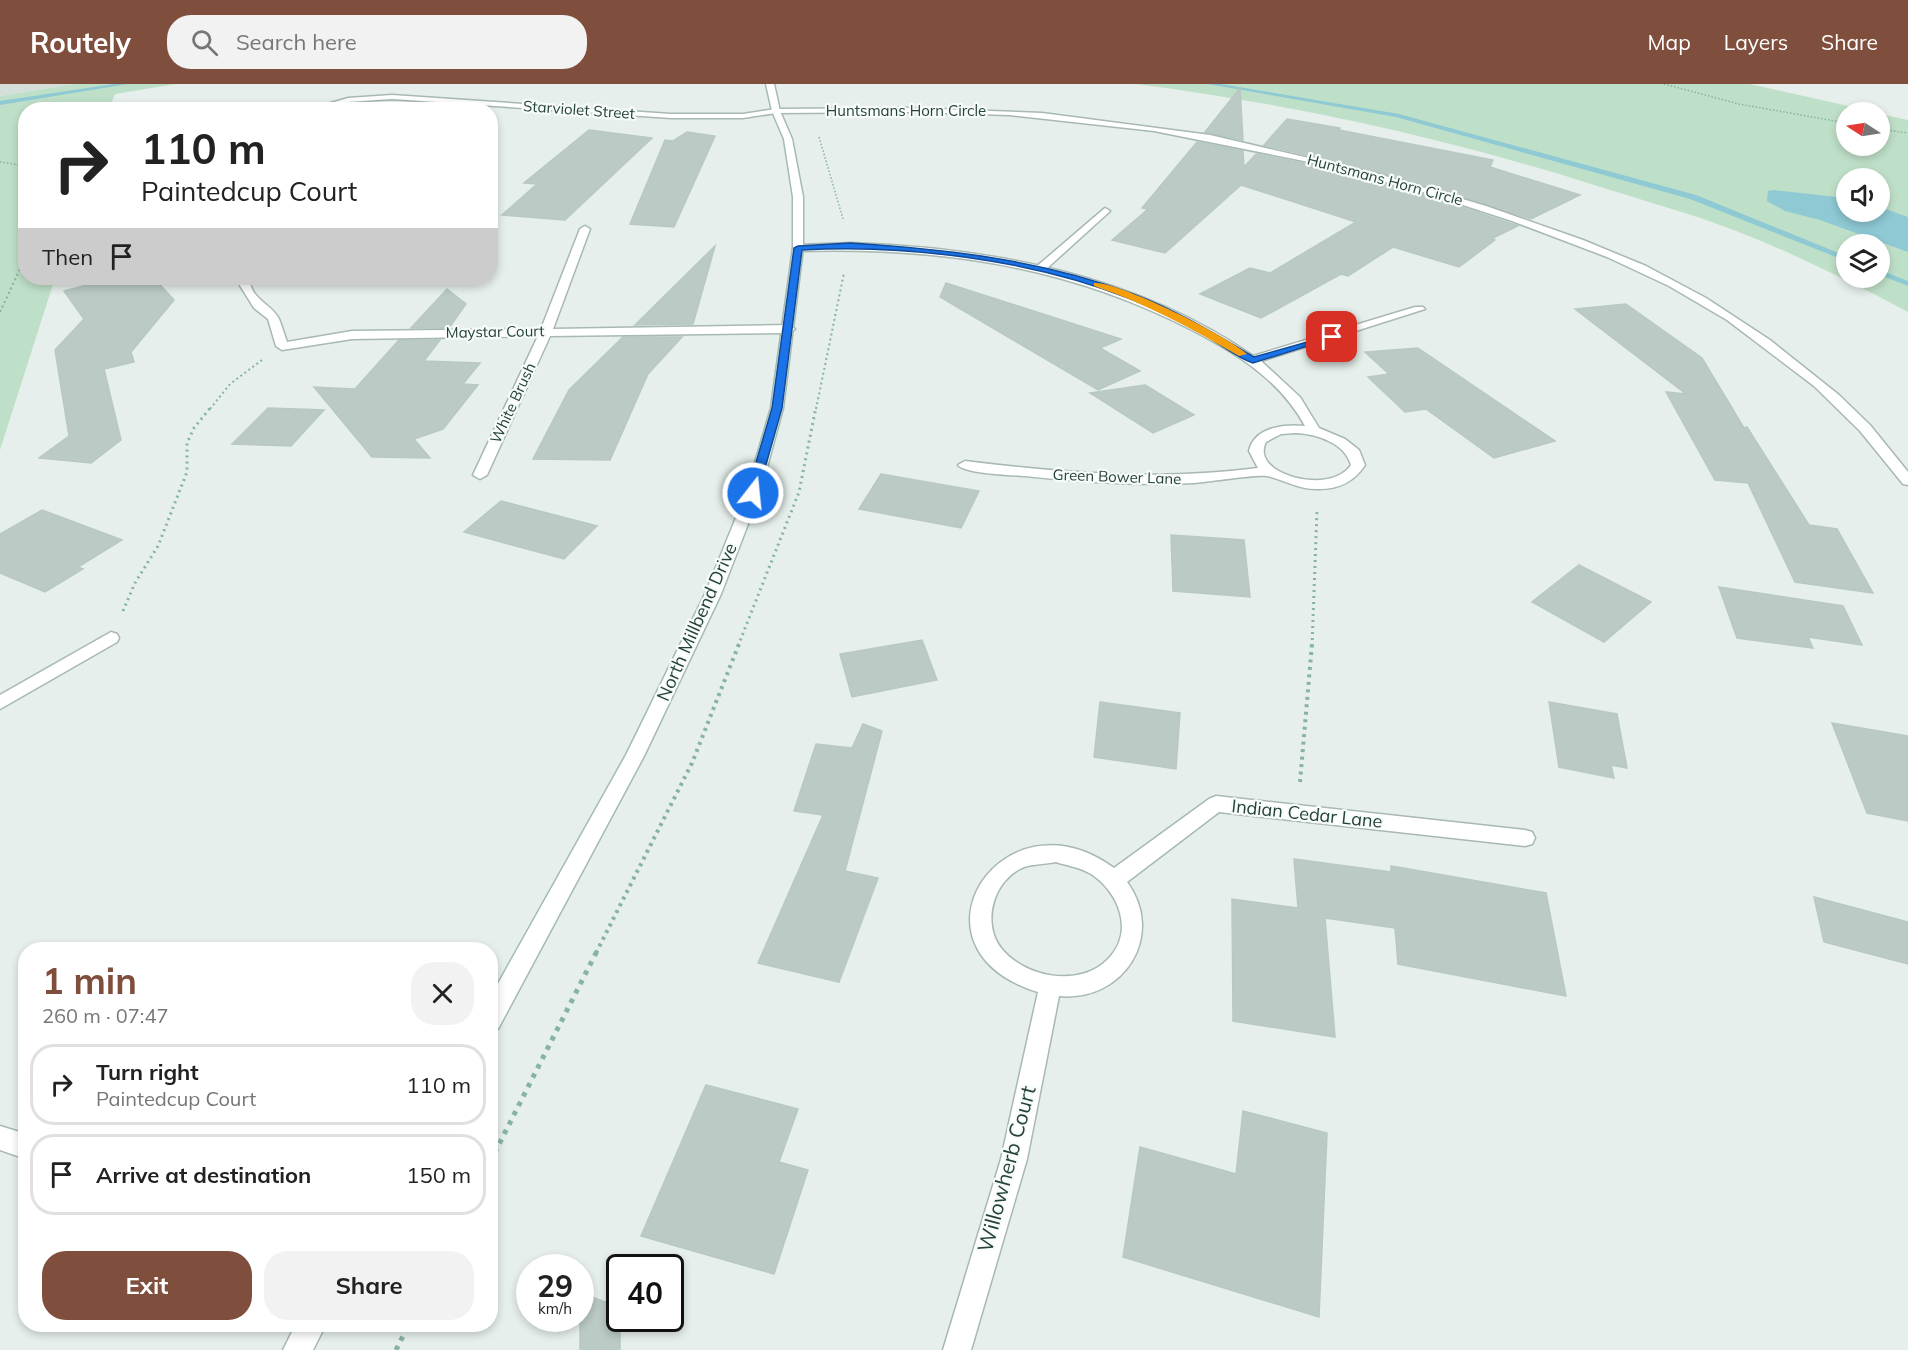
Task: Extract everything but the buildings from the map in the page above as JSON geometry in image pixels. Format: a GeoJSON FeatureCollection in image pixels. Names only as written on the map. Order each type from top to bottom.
{"type":"FeatureCollection","features":[{"type":"Feature","properties":{"kind":"street","name":"North Millbend Drive"},"geometry":{"type":"LineString","coordinates":[[498,1006],[635,756],[713,594],[753,493],[774,418],[789,329],[798,248],[798,197],[788,138],[776,111],[770,84]]}},
{"type":"Feature","properties":{"kind":"street","name":"Starviolet Street"},"geometry":{"type":"LineString","coordinates":[[341,102],[392,97],[465,102]]}},
{"type":"Feature","properties":{"kind":"street","name":"Starviolet Street"},"geometry":{"type":"LineString","coordinates":[[498,104],[671,116],[743,116],[776,111]]}},
{"type":"Feature","properties":{"kind":"street","name":"Huntsmans Horn Circle"},"geometry":{"type":"LineString","coordinates":[[776,111],[989,111],[1140,125],[1239,142],[1448,196],[1580,242],[1676,286],[1729,316],[1775,348],[1864,427],[1908,481]]}},
{"type":"Feature","properties":{"kind":"street"},"geometry":{"type":"LineString","coordinates":[[1040,269],[1105,211]]}},
{"type":"Feature","properties":{"kind":"street","name":"White Brush"},"geometry":{"type":"LineString","coordinates":[[480,475],[546,332],[585,229]]}},
{"type":"Feature","properties":{"kind":"street"},"geometry":{"type":"LineString","coordinates":[[798,248],[850,245],[927,250],[980,257],[1080,279],[1140,300],[1176,316],[1253,360],[1303,407],[1314,431]]}},
{"type":"Feature","properties":{"kind":"street"},"geometry":{"type":"LineString","coordinates":[[245,285],[258,306],[273,318],[282,346]]}},
{"type":"Feature","properties":{"kind":"street"},"geometry":{"type":"LineString","coordinates":[[1253,360],[1419,309]]}},
{"type":"Feature","properties":{"kind":"street","name":"Maystar Court"},"geometry":{"type":"LineString","coordinates":[[282,346],[352,335],[789,329]]}},
{"type":"Feature","properties":{"kind":"street"},"geometry":{"type":"LineString","coordinates":[[1279,431],[1314,431],[1343,442],[1354,453],[1358,463],[1351,477],[1343,482],[1318,486],[1299,484],[1269,471],[1259,463],[1255,448],[1260,439],[1279,431]]}},
{"type":"Feature","properties":{"kind":"street","name":"Green Bower Lane"},"geometry":{"type":"LineString","coordinates":[[965,465],[1080,478],[1205,479],[1269,471]]}},
{"type":"Feature","properties":{"kind":"street"},"geometry":{"type":"LineString","coordinates":[[0,703],[111,638]]}},
{"type":"Feature","properties":{"kind":"street","name":"Indian Cedar Lane"},"geometry":{"type":"LineString","coordinates":[[1114,879],[1216,804],[1525,838]]}},
{"type":"Feature","properties":{"kind":"street"},"geometry":{"type":"LineString","coordinates":[[1056,854],[1087,861],[1114,879],[1123,890],[1132,913],[1133,931],[1126,954],[1110,972],[1087,984],[1050,987],[1033,983],[1008,970],[990,952],[981,929],[980,911],[986,890],[995,877],[1014,863],[1031,857],[1056,854]]}},
{"type":"Feature","properties":{"kind":"street","name":"Willowherb Court"},"geometry":{"type":"LineString","coordinates":[[957,1350],[1014,1159],[1050,987]]}},
{"type":"Feature","properties":{"kind":"street"},"geometry":{"type":"LineString","coordinates":[[0,1138],[18,1144]]}},
{"type":"Feature","properties":{"kind":"street"},"geometry":{"type":"LineString","coordinates":[[297,1350],[307,1332]]}},
{"type":"Feature","properties":{"kind":"path"},"geometry":{"type":"LineString","coordinates":[[1664,84],[1739,104],[1836,121]]}},
{"type":"Feature","properties":{"kind":"path"},"geometry":{"type":"LineString","coordinates":[[1890,131],[1908,134]]}},
{"type":"Feature","properties":{"kind":"path"},"geometry":{"type":"LineString","coordinates":[[0,162],[18,165]]}},
{"type":"Feature","properties":{"kind":"path"},"geometry":{"type":"LineString","coordinates":[[0,312],[18,273]]}},
{"type":"Feature","properties":{"kind":"path"},"geometry":{"type":"LineString","coordinates":[[111,638],[135,583],[158,546],[171,514],[187,472],[187,443],[194,428],[230,384],[282,346]]}},
{"type":"Feature","properties":{"kind":"path"},"geometry":{"type":"LineString","coordinates":[[1297,812],[1313,633],[1318,486]]}},
{"type":"Feature","properties":{"kind":"path"},"geometry":{"type":"LineString","coordinates":[[396,1350],[404,1332]]}},
{"type":"Feature","properties":{"kind":"shaded area"},"geometry":{"type":"Polygon","coordinates":[[[0,84],[74,84],[0,96],[0,84]]]}},
{"type":"Feature","properties":{"kind":"green space"},"geometry":{"type":"Polygon","coordinates":[[[74,84],[176,84],[115,94],[112,102],[18,102],[18,285],[53,285],[0,450],[0,96],[74,84]]]}},
{"type":"Feature","properties":{"kind":"green space"},"geometry":{"type":"Polygon","coordinates":[[[1135,84],[1750,84],[1836,103],[1836,156],[1890,156],[1890,116],[1908,120],[1908,312],[1862,288],[1890,288],[1890,234],[1836,234],[1836,275],[1719,224],[1537,168],[1424,137],[1252,101],[1135,84]]]}},
{"type":"Feature","properties":{"kind":"water"},"geometry":{"type":"Polygon","coordinates":[[[1768,191],[1836,197],[1836,222],[1890,222],[1890,211],[1908,217],[1908,252],[1890,245],[1890,234],[1858,234],[1820,220],[1785,211],[1767,201],[1768,191]]]}},
{"type":"Feature","properties":{"kind":"waterway"},"geometry":{"type":"LineString","coordinates":[[0,103],[125,84]]}},
{"type":"Feature","properties":{"kind":"waterway"},"geometry":{"type":"LineString","coordinates":[[1211,84],[1397,115],[1693,197],[1836,255]]}},
{"type":"Feature","properties":{"kind":"waterway"},"geometry":{"type":"LineString","coordinates":[[1890,276],[1908,284]]}},
{"type":"Feature","properties":{"kind":"slow traffic"},"geometry":{"type":"LineString","coordinates":[[1097,284],[1176,316],[1242,354]]}},
{"type":"Feature","properties":{"kind":"route"},"geometry":{"type":"LineString","coordinates":[[753,493],[777,408],[798,248],[850,245],[927,250],[1029,266],[1080,279],[1131,296],[1176,316],[1253,360],[1332,337]]}}]}
